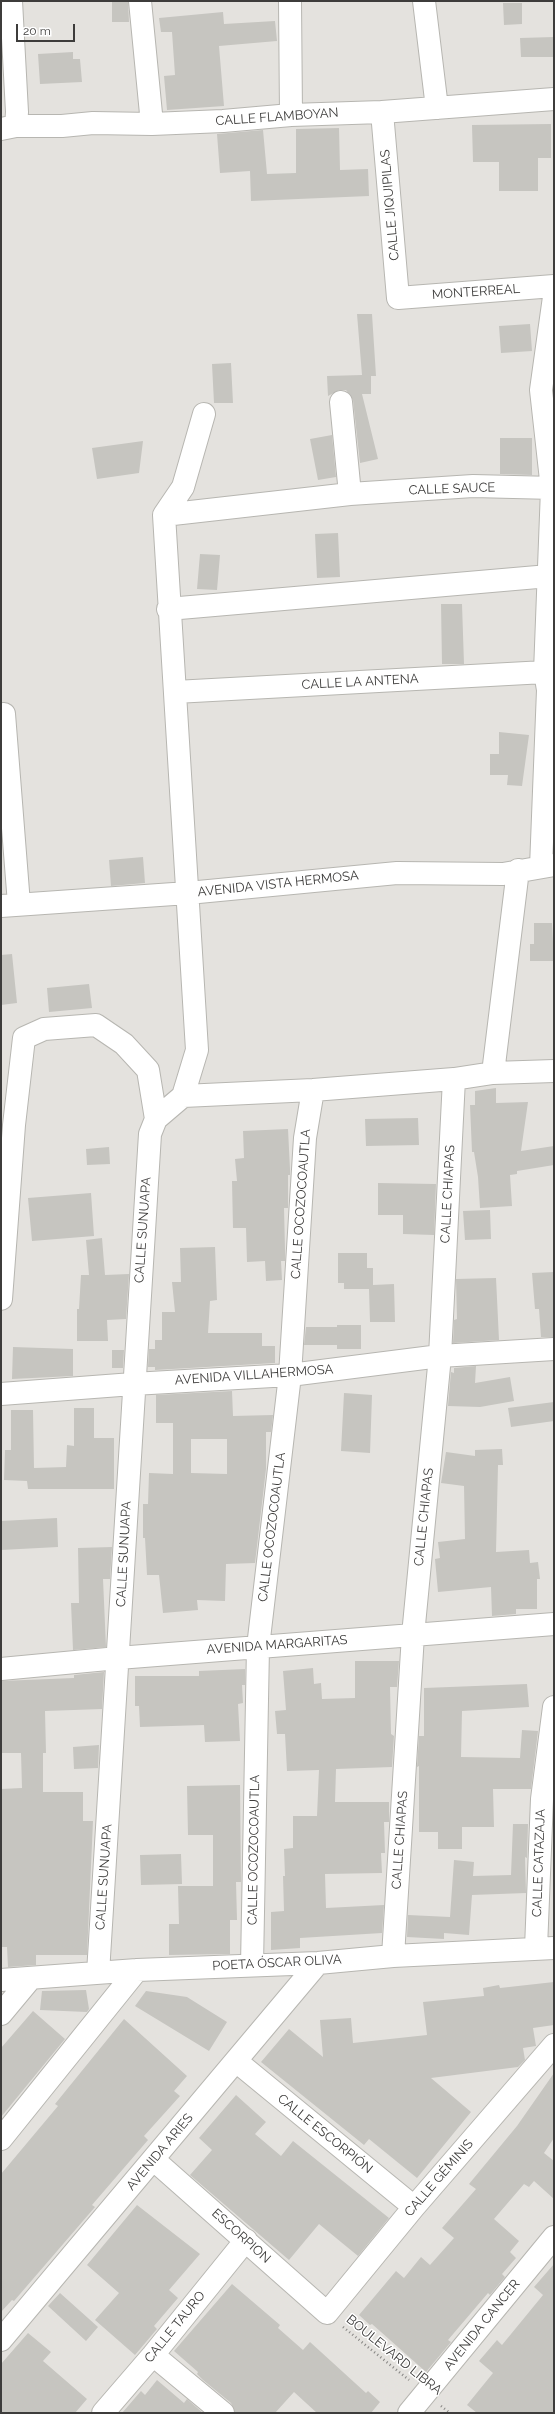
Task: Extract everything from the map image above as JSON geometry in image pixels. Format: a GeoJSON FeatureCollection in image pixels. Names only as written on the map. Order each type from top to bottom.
{"type":"FeatureCollection","features":[{"type":"Feature","properties":{"kind":"street"},"geometry":{"type":"LineString","coordinates":[[9,127],[17,112],[11,1]]}},
{"type":"Feature","properties":{"kind":"street"},"geometry":{"type":"LineString","coordinates":[[140,1],[152,124]]}},
{"type":"Feature","properties":{"kind":"street"},"geometry":{"type":"LineString","coordinates":[[290,1],[291,114]]}},
{"type":"Feature","properties":{"kind":"street"},"geometry":{"type":"LineString","coordinates":[[424,1],[437,108]]}},
{"type":"Feature","properties":{"kind":"street","name":"CALLE FLAMBOYAN"},"geometry":{"type":"LineString","coordinates":[[9,127],[62,126],[93,123],[152,124],[223,121],[291,114],[382,112],[554,99]]}},
{"type":"Feature","properties":{"kind":"street","name":"CALLE JIQUIPILAS"},"geometry":{"type":"LineString","coordinates":[[382,112],[398,298]]}},
{"type":"Feature","properties":{"kind":"street","name":"MONTERREAL"},"geometry":{"type":"LineString","coordinates":[[398,298],[554,286]]}},
{"type":"Feature","properties":{"kind":"street"},"geometry":{"type":"LineString","coordinates":[[548,866],[549,576],[553,488],[541,390],[554,297]]}},
{"type":"Feature","properties":{"kind":"street"},"geometry":{"type":"LineString","coordinates":[[341,402],[350,494]]}},
{"type":"Feature","properties":{"kind":"street"},"geometry":{"type":"LineString","coordinates":[[153,1126],[183,1096],[197,1050],[175,692],[168,609],[164,515],[183,487],[204,414]]}},
{"type":"Feature","properties":{"kind":"street","name":"CALLE SAUCE"},"geometry":{"type":"LineString","coordinates":[[164,515],[350,494],[474,486],[553,488]]}},
{"type":"Feature","properties":{"kind":"street"},"geometry":{"type":"LineString","coordinates":[[168,609],[549,576]]}},
{"type":"Feature","properties":{"kind":"street","name":"CALLE LA ANTENA"},"geometry":{"type":"LineString","coordinates":[[175,692],[549,684]]}},
{"type":"Feature","properties":{"kind":"street"},"geometry":{"type":"LineString","coordinates":[[4,714],[10,905]]}},
{"type":"Feature","properties":{"kind":"street","name":"AVENIDA VISTA HERMOSA"},"geometry":{"type":"LineString","coordinates":[[10,905],[188,894],[397,873],[503,874],[518,870],[548,866]]}},
{"type":"Feature","properties":{"kind":"street"},"geometry":{"type":"LineString","coordinates":[[493,1073],[518,870]]}},
{"type":"Feature","properties":{"kind":"street","name":"CALLE SUNUAPA"},"geometry":{"type":"LineString","coordinates":[[8,1125],[24,1038],[44,1029],[96,1025],[124,1044],[148,1070],[153,1126],[133,1384],[118,1658],[98,1973]]}},
{"type":"Feature","properties":{"kind":"street"},"geometry":{"type":"LineString","coordinates":[[183,1096],[313,1090],[454,1078],[493,1073],[554,1071]]}},
{"type":"Feature","properties":{"kind":"street","name":"CALLE CHIAPAS"},"geometry":{"type":"LineString","coordinates":[[392,1956],[413,1635],[440,1356],[454,1078]]}},
{"type":"Feature","properties":{"kind":"street","name":"CALLE OCOZOCOAUTLA"},"geometry":{"type":"LineString","coordinates":[[252,1965],[258,1647],[290,1376],[305,1138],[313,1090]]}},
{"type":"Feature","properties":{"kind":"street"},"geometry":{"type":"LineString","coordinates":[[1,1299],[8,1125]]}},
{"type":"Feature","properties":{"kind":"street","name":"AVENIDA VILLAHERMOSA"},"geometry":{"type":"LineString","coordinates":[[1,1394],[133,1384],[290,1376],[440,1356],[554,1348]]}},
{"type":"Feature","properties":{"kind":"street","name":"AVENIDA MARGARITAS"},"geometry":{"type":"LineString","coordinates":[[1,1670],[118,1658],[554,1624]]}},
{"type":"Feature","properties":{"kind":"street","name":"CALLE CATAZAJA"},"geometry":{"type":"LineString","coordinates":[[545,1948],[542,1799],[554,1707]]}},
{"type":"Feature","properties":{"kind":"street","name":"POETA ÓSCAR OLIVA"},"geometry":{"type":"LineString","coordinates":[[1,1980],[138,1970],[318,1963],[392,1956],[545,1948]]}},
{"type":"Feature","properties":{"kind":"street","name":"AVENIDA ARIES"},"geometry":{"type":"LineString","coordinates":[[1,2340],[154,2160],[318,1963]]}},
{"type":"Feature","properties":{"kind":"street"},"geometry":{"type":"LineString","coordinates":[[1,2139],[138,1970]]}},
{"type":"Feature","properties":{"kind":"street"},"geometry":{"type":"LineString","coordinates":[[1,2014],[31,1978]]}},
{"type":"Feature","properties":{"kind":"street","name":"CALLE GÉMINIS"},"geometry":{"type":"LineString","coordinates":[[327,2313],[414,2207],[554,2045]]}},
{"type":"Feature","properties":{"kind":"street","name":"CALLE ESCORPIÓN"},"geometry":{"type":"LineString","coordinates":[[236,2061],[414,2207]]}},
{"type":"Feature","properties":{"kind":"street","name":"ESCORPION"},"geometry":{"type":"LineString","coordinates":[[154,2160],[327,2313]]}},
{"type":"Feature","properties":{"kind":"street","name":"AVENIDA CANCER"},"geometry":{"type":"LineString","coordinates":[[409,2413],[554,2237]]}},
{"type":"Feature","properties":{"kind":"street","name":"CALLE TAURO"},"geometry":{"type":"LineString","coordinates":[[102,2413],[153,2355],[246,2240]]}},
{"type":"Feature","properties":{"kind":"street"},"geometry":{"type":"LineString","coordinates":[[153,2355],[223,2413]]}},
{"type":"Feature","properties":{"kind":"path","name":"BOULEVARD LIBRA"},"geometry":{"type":"LineString","coordinates":[[327,2313],[450,2413]]}},
{"type":"Feature","properties":{"kind":"building"},"geometry":{"type":"Polygon","coordinates":[[[112,1],[128,1],[129,22],[112,22],[112,1]]]}},
{"type":"Feature","properties":{"kind":"building"},"geometry":{"type":"Polygon","coordinates":[[[503,3],[522,3],[522,24],[504,25],[503,3]]]}},
{"type":"Feature","properties":{"kind":"building"},"geometry":{"type":"Polygon","coordinates":[[[223,12],[224,24],[275,21],[277,41],[219,46],[224,106],[167,110],[164,76],[175,75],[172,32],[161,32],[159,18],[223,12]]]}},
{"type":"Feature","properties":{"kind":"building"},"geometry":{"type":"Polygon","coordinates":[[[554,37],[554,57],[521,57],[520,38],[554,37]]]}},
{"type":"Feature","properties":{"kind":"building"},"geometry":{"type":"Polygon","coordinates":[[[73,52],[73,59],[80,59],[82,82],[40,84],[38,54],[73,52]]]}},
{"type":"Feature","properties":{"kind":"building"},"geometry":{"type":"Polygon","coordinates":[[[551,124],[551,158],[538,158],[538,191],[499,191],[499,162],[473,162],[472,125],[551,124]]]}},
{"type":"Feature","properties":{"kind":"building"},"geometry":{"type":"Polygon","coordinates":[[[339,128],[340,170],[368,169],[369,196],[251,201],[250,171],[220,173],[217,134],[263,130],[267,174],[296,173],[296,129],[339,128]]]}},
{"type":"Feature","properties":{"kind":"building"},"geometry":{"type":"Polygon","coordinates":[[[357,314],[372,314],[376,376],[371,376],[371,394],[362,394],[378,459],[360,463],[353,400],[346,390],[339,390],[328,396],[327,376],[362,375],[357,314]]]}},
{"type":"Feature","properties":{"kind":"building"},"geometry":{"type":"Polygon","coordinates":[[[530,324],[532,351],[501,353],[499,326],[530,324]]]}},
{"type":"Feature","properties":{"kind":"building"},"geometry":{"type":"Polygon","coordinates":[[[231,363],[233,403],[214,403],[212,364],[231,363]]]}},
{"type":"Feature","properties":{"kind":"building"},"geometry":{"type":"Polygon","coordinates":[[[332,435],[336,477],[318,480],[310,439],[332,435]]]}},
{"type":"Feature","properties":{"kind":"building"},"geometry":{"type":"Polygon","coordinates":[[[500,438],[532,438],[532,475],[500,474],[500,438]]]}},
{"type":"Feature","properties":{"kind":"building"},"geometry":{"type":"Polygon","coordinates":[[[143,441],[139,473],[97,479],[92,448],[143,441]]]}},
{"type":"Feature","properties":{"kind":"building"},"geometry":{"type":"Polygon","coordinates":[[[338,533],[340,577],[317,578],[315,534],[338,533]]]}},
{"type":"Feature","properties":{"kind":"building"},"geometry":{"type":"Polygon","coordinates":[[[200,554],[220,555],[217,590],[197,589],[200,554]]]}},
{"type":"Feature","properties":{"kind":"building"},"geometry":{"type":"Polygon","coordinates":[[[441,604],[462,604],[464,664],[442,664],[441,604]]]}},
{"type":"Feature","properties":{"kind":"building"},"geometry":{"type":"Polygon","coordinates":[[[499,732],[529,735],[522,786],[507,785],[508,775],[490,775],[490,754],[499,754],[499,732]]]}},
{"type":"Feature","properties":{"kind":"building"},"geometry":{"type":"Polygon","coordinates":[[[143,857],[145,883],[111,886],[109,860],[143,857]]]}},
{"type":"Feature","properties":{"kind":"building"},"geometry":{"type":"Polygon","coordinates":[[[534,923],[552,923],[554,961],[530,961],[530,944],[534,944],[534,923]]]}},
{"type":"Feature","properties":{"kind":"building"},"geometry":{"type":"Polygon","coordinates":[[[12,954],[17,1003],[1,1005],[1,955],[12,954]]]}},
{"type":"Feature","properties":{"kind":"building"},"geometry":{"type":"Polygon","coordinates":[[[89,984],[92,1008],[49,1012],[47,988],[89,984]]]}},
{"type":"Feature","properties":{"kind":"building"},"geometry":{"type":"Polygon","coordinates":[[[496,1088],[496,1103],[528,1102],[521,1151],[554,1146],[554,1165],[517,1171],[517,1174],[510,1175],[512,1206],[480,1208],[478,1177],[474,1152],[472,1152],[470,1105],[475,1105],[475,1091],[496,1088]]]}},
{"type":"Feature","properties":{"kind":"building"},"geometry":{"type":"Polygon","coordinates":[[[418,1118],[419,1145],[366,1146],[365,1119],[418,1118]]]}},
{"type":"Feature","properties":{"kind":"building"},"geometry":{"type":"Polygon","coordinates":[[[288,1129],[290,1175],[288,1175],[288,1208],[284,1208],[285,1261],[281,1261],[282,1280],[266,1281],[265,1261],[247,1262],[246,1228],[233,1228],[232,1181],[237,1181],[235,1159],[244,1158],[243,1131],[288,1129]]]}},
{"type":"Feature","properties":{"kind":"building"},"geometry":{"type":"Polygon","coordinates":[[[109,1147],[110,1164],[87,1165],[86,1149],[109,1147]]]}},
{"type":"Feature","properties":{"kind":"building"},"geometry":{"type":"Polygon","coordinates":[[[378,1183],[436,1184],[434,1235],[403,1234],[403,1215],[378,1215],[378,1183]]]}},
{"type":"Feature","properties":{"kind":"building"},"geometry":{"type":"Polygon","coordinates":[[[91,1193],[94,1236],[32,1241],[28,1198],[91,1193]]]}},
{"type":"Feature","properties":{"kind":"building"},"geometry":{"type":"Polygon","coordinates":[[[490,1210],[491,1239],[465,1240],[463,1211],[490,1210]]]}},
{"type":"Feature","properties":{"kind":"building"},"geometry":{"type":"Polygon","coordinates":[[[102,1238],[105,1275],[129,1274],[126,1319],[107,1320],[108,1341],[77,1341],[77,1309],[79,1309],[81,1275],[89,1275],[86,1240],[102,1238]]]}},
{"type":"Feature","properties":{"kind":"building"},"geometry":{"type":"Polygon","coordinates":[[[215,1247],[217,1300],[210,1301],[208,1333],[262,1333],[262,1346],[275,1346],[275,1363],[155,1370],[155,1367],[148,1367],[149,1349],[155,1349],[155,1340],[162,1340],[162,1312],[175,1312],[172,1282],[181,1282],[180,1248],[215,1247]]]}},
{"type":"Feature","properties":{"kind":"building"},"geometry":{"type":"Polygon","coordinates":[[[338,1253],[367,1253],[367,1268],[373,1268],[373,1285],[394,1284],[395,1322],[370,1322],[369,1289],[344,1289],[344,1283],[338,1283],[338,1253]]]}},
{"type":"Feature","properties":{"kind":"building"},"geometry":{"type":"Polygon","coordinates":[[[554,1272],[554,1337],[541,1337],[539,1309],[535,1309],[532,1273],[554,1272]]]}},
{"type":"Feature","properties":{"kind":"building"},"geometry":{"type":"Polygon","coordinates":[[[496,1278],[499,1340],[453,1343],[454,1320],[457,1319],[456,1279],[496,1278]]]}},
{"type":"Feature","properties":{"kind":"building"},"geometry":{"type":"Polygon","coordinates":[[[337,1325],[361,1325],[361,1349],[337,1349],[337,1345],[304,1345],[306,1327],[337,1327],[337,1325]]]}},
{"type":"Feature","properties":{"kind":"building"},"geometry":{"type":"Polygon","coordinates":[[[13,1347],[73,1349],[73,1376],[12,1379],[13,1347]]]}},
{"type":"Feature","properties":{"kind":"building"},"geometry":{"type":"Polygon","coordinates":[[[112,1350],[124,1350],[123,1368],[112,1368],[112,1350]]]}},
{"type":"Feature","properties":{"kind":"building"},"geometry":{"type":"Polygon","coordinates":[[[476,1366],[475,1383],[510,1377],[514,1401],[480,1407],[448,1406],[451,1372],[454,1373],[454,1368],[476,1366]]]}},
{"type":"Feature","properties":{"kind":"building"},"geometry":{"type":"Polygon","coordinates":[[[232,1391],[233,1416],[273,1415],[271,1432],[266,1432],[266,1469],[255,1563],[226,1564],[225,1601],[197,1600],[198,1610],[163,1613],[159,1575],[147,1575],[145,1538],[143,1538],[143,1504],[148,1504],[149,1473],[173,1474],[173,1423],[156,1423],[156,1395],[232,1391]],[[191,1439],[191,1473],[227,1474],[227,1439],[191,1439]]]}},
{"type":"Feature","properties":{"kind":"building"},"geometry":{"type":"Polygon","coordinates":[[[344,1393],[372,1395],[370,1453],[341,1451],[344,1393]]]}},
{"type":"Feature","properties":{"kind":"building"},"geometry":{"type":"Polygon","coordinates":[[[554,1402],[554,1421],[511,1427],[508,1408],[554,1402]]]}},
{"type":"Feature","properties":{"kind":"building"},"geometry":{"type":"Polygon","coordinates":[[[74,1408],[94,1408],[94,1438],[114,1438],[114,1489],[28,1489],[27,1481],[4,1480],[5,1450],[11,1450],[11,1410],[33,1410],[34,1468],[66,1467],[67,1445],[74,1446],[74,1408]]]}},
{"type":"Feature","properties":{"kind":"building"},"geometry":{"type":"Polygon","coordinates":[[[502,1449],[503,1465],[498,1465],[496,1552],[529,1550],[530,1563],[538,1562],[540,1579],[537,1579],[537,1609],[516,1609],[516,1614],[492,1616],[491,1587],[438,1592],[435,1559],[440,1558],[438,1542],[465,1539],[464,1486],[441,1483],[446,1452],[475,1456],[475,1450],[502,1449]]]}},
{"type":"Feature","properties":{"kind":"building"},"geometry":{"type":"Polygon","coordinates":[[[57,1518],[58,1547],[1,1550],[1,1521],[57,1518]]]}},
{"type":"Feature","properties":{"kind":"building"},"geometry":{"type":"Polygon","coordinates":[[[112,1547],[110,1579],[103,1579],[106,1647],[73,1650],[71,1603],[79,1603],[78,1548],[112,1547]]]}},
{"type":"Feature","properties":{"kind":"building"},"geometry":{"type":"Polygon","coordinates":[[[355,1661],[399,1661],[397,1687],[390,1687],[391,1734],[394,1736],[392,1767],[336,1769],[335,1802],[389,1802],[389,1822],[384,1822],[385,1853],[381,1853],[382,1873],[325,1874],[326,1908],[384,1905],[382,1933],[300,1938],[300,1948],[271,1950],[271,1912],[284,1911],[284,1849],[293,1848],[293,1816],[317,1816],[319,1770],[287,1771],[285,1734],[277,1734],[275,1711],[286,1710],[283,1671],[313,1668],[314,1684],[321,1683],[322,1699],[355,1698],[355,1661]]]}},
{"type":"Feature","properties":{"kind":"building"},"geometry":{"type":"Polygon","coordinates":[[[245,1669],[245,1685],[242,1685],[243,1703],[238,1704],[240,1741],[205,1742],[204,1725],[140,1727],[139,1706],[135,1706],[135,1676],[199,1676],[199,1671],[245,1669]]]}},
{"type":"Feature","properties":{"kind":"building"},"geometry":{"type":"Polygon","coordinates":[[[104,1672],[102,1709],[45,1711],[46,1753],[43,1753],[43,1792],[83,1792],[83,1821],[93,1821],[87,1955],[36,1955],[36,1965],[8,1967],[7,1947],[1,1947],[1,1789],[22,1788],[21,1753],[1,1753],[1,1681],[74,1678],[74,1675],[104,1672]]]}},
{"type":"Feature","properties":{"kind":"building"},"geometry":{"type":"Polygon","coordinates":[[[527,1684],[529,1707],[462,1711],[461,1757],[520,1758],[522,1730],[538,1731],[531,1789],[493,1789],[494,1827],[462,1827],[462,1849],[438,1849],[438,1832],[419,1832],[419,1766],[417,1767],[419,1736],[424,1736],[424,1688],[527,1684]]]}},
{"type":"Feature","properties":{"kind":"building"},"geometry":{"type":"Polygon","coordinates":[[[99,1745],[98,1768],[74,1769],[73,1747],[99,1745]]]}},
{"type":"Feature","properties":{"kind":"building"},"geometry":{"type":"Polygon","coordinates":[[[240,1785],[241,1882],[236,1882],[237,1920],[230,1920],[230,1954],[169,1955],[169,1924],[179,1924],[178,1886],[213,1886],[213,1835],[188,1835],[187,1786],[240,1785]]]}},
{"type":"Feature","properties":{"kind":"building"},"geometry":{"type":"Polygon","coordinates":[[[513,1824],[528,1824],[527,1858],[525,1857],[526,1893],[472,1895],[469,1935],[444,1933],[444,1939],[407,1937],[408,1915],[450,1917],[454,1860],[474,1862],[473,1876],[511,1875],[513,1824]]]}},
{"type":"Feature","properties":{"kind":"building"},"geometry":{"type":"Polygon","coordinates":[[[181,1854],[182,1884],[141,1885],[140,1855],[181,1854]]]}},
{"type":"Feature","properties":{"kind":"building"},"geometry":{"type":"Polygon","coordinates":[[[554,1982],[554,2025],[533,2028],[536,2046],[523,2048],[525,2060],[518,2067],[431,2078],[471,2112],[417,2178],[369,2139],[364,2145],[261,2062],[289,2029],[323,2057],[320,2020],[351,2018],[353,2043],[427,2035],[423,2002],[484,1996],[483,1988],[499,1985],[500,1988],[554,1982]]]}},
{"type":"Feature","properties":{"kind":"building"},"geometry":{"type":"Polygon","coordinates":[[[86,1990],[89,2009],[87,2012],[40,2010],[42,1991],[86,1990]]]}},
{"type":"Feature","properties":{"kind":"building"},"geometry":{"type":"Polygon","coordinates":[[[146,1991],[187,1997],[227,2022],[209,2051],[135,2006],[146,1991]]]}},
{"type":"Feature","properties":{"kind":"building"},"geometry":{"type":"Polygon","coordinates":[[[33,2011],[65,2039],[1,2117],[1,2048],[33,2011]]]}},
{"type":"Feature","properties":{"kind":"building"},"geometry":{"type":"Polygon","coordinates":[[[124,2019],[187,2076],[174,2091],[180,2096],[144,2136],[148,2140],[92,2205],[95,2207],[14,2301],[12,2300],[1,2312],[1,2174],[58,2106],[55,2104],[124,2019]]]}},
{"type":"Feature","properties":{"kind":"building"},"geometry":{"type":"Polygon","coordinates":[[[554,2073],[554,2138],[544,2153],[554,2161],[554,2199],[534,2181],[529,2187],[524,2184],[494,2219],[519,2241],[510,2252],[516,2258],[502,2274],[505,2277],[490,2295],[488,2293],[448,2340],[451,2342],[426,2372],[372,2324],[370,2325],[359,2315],[396,2271],[404,2278],[421,2257],[430,2265],[454,2238],[442,2228],[476,2189],[469,2184],[517,2126],[554,2073]]]}},
{"type":"Feature","properties":{"kind":"building"},"geometry":{"type":"Polygon","coordinates":[[[236,2095],[266,2122],[255,2134],[281,2156],[293,2141],[389,2218],[358,2256],[319,2224],[289,2260],[190,2175],[212,2150],[199,2138],[236,2095]]]}},
{"type":"Feature","properties":{"kind":"building"},"geometry":{"type":"Polygon","coordinates":[[[137,2205],[200,2254],[169,2290],[178,2298],[154,2326],[157,2329],[135,2355],[95,2320],[119,2293],[87,2265],[137,2205]]]}},
{"type":"Feature","properties":{"kind":"building"},"geometry":{"type":"Polygon","coordinates":[[[554,2264],[554,2413],[477,2413],[467,2405],[493,2373],[479,2361],[497,2340],[502,2345],[543,2295],[534,2287],[554,2264]]]}},
{"type":"Feature","properties":{"kind":"building"},"geometry":{"type":"Polygon","coordinates":[[[232,2284],[280,2325],[278,2328],[303,2350],[310,2342],[366,2393],[368,2391],[380,2402],[371,2413],[317,2413],[294,2392],[275,2413],[235,2413],[231,2403],[203,2380],[197,2374],[198,2372],[174,2351],[232,2284]]]}},
{"type":"Feature","properties":{"kind":"building"},"geometry":{"type":"Polygon","coordinates":[[[60,2293],[98,2327],[86,2341],[48,2306],[60,2293]]]}},
{"type":"Feature","properties":{"kind":"building"},"geometry":{"type":"Polygon","coordinates":[[[28,2333],[51,2352],[43,2361],[87,2399],[75,2413],[1,2413],[1,2364],[28,2333]]]}},
{"type":"Feature","properties":{"kind":"building"},"geometry":{"type":"Polygon","coordinates":[[[157,2380],[184,2403],[187,2399],[203,2413],[122,2413],[141,2391],[145,2395],[157,2380]]]}}]}
